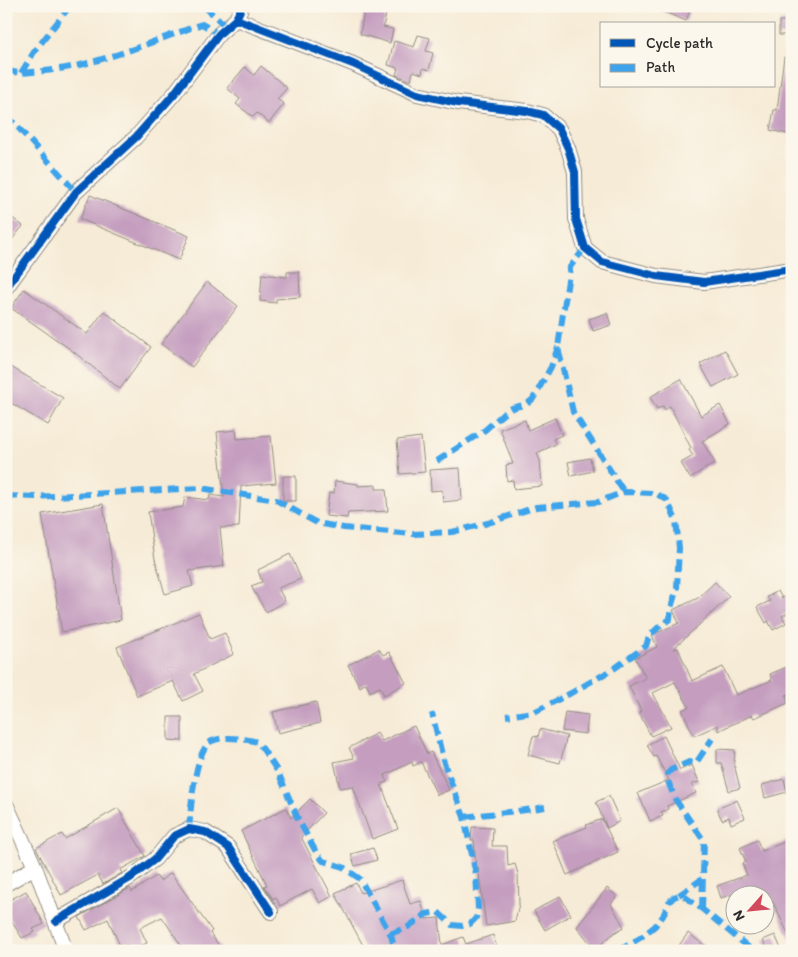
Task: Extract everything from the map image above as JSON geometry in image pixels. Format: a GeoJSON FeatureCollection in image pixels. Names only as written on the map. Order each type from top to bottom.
{"type":"FeatureCollection","features":[{"type":"Feature","properties":{"kind":"street"},"geometry":{"type":"LineString","coordinates":[[6,288],[76,192],[136,137],[174,94],[219,34],[239,13],[417,94],[458,103],[527,111],[543,115],[558,129],[568,148],[575,172],[576,219],[585,248],[602,262],[656,276],[704,282],[792,269]]}},
{"type":"Feature","properties":{"kind":"street"},"geometry":{"type":"LineString","coordinates":[[6,804],[35,867],[66,951]]}},
{"type":"Feature","properties":{"kind":"street"},"geometry":{"type":"LineString","coordinates":[[56,921],[130,878],[155,859],[174,836],[189,829],[206,832],[228,848],[271,912]]}},
{"type":"Feature","properties":{"kind":"street"},"geometry":{"type":"LineString","coordinates":[[6,884],[35,867]]}},
{"type":"Feature","properties":{"kind":"building"},"geometry":{"type":"Polygon","coordinates":[[[365,6],[388,6],[383,27],[393,29],[390,43],[360,34],[365,6]]]}},
{"type":"Feature","properties":{"kind":"building"},"geometry":{"type":"Polygon","coordinates":[[[650,6],[682,6],[690,10],[686,21],[650,6]]]}},
{"type":"Feature","properties":{"kind":"building"},"geometry":{"type":"Polygon","coordinates":[[[779,21],[792,21],[792,35],[779,35],[779,21]]]}},
{"type":"Feature","properties":{"kind":"building"},"geometry":{"type":"Polygon","coordinates":[[[418,35],[430,38],[426,51],[433,53],[429,70],[423,68],[422,74],[413,71],[411,81],[396,75],[398,68],[388,65],[394,41],[414,47],[418,35]]]}},
{"type":"Feature","properties":{"kind":"building"},"geometry":{"type":"Polygon","coordinates":[[[784,57],[792,57],[792,135],[770,130],[774,110],[777,110],[784,57]]]}},
{"type":"Feature","properties":{"kind":"building"},"geometry":{"type":"Polygon","coordinates":[[[261,66],[287,88],[277,99],[284,104],[269,123],[257,113],[253,117],[236,104],[240,99],[227,88],[245,67],[254,75],[261,66]]]}},
{"type":"Feature","properties":{"kind":"building"},"geometry":{"type":"Polygon","coordinates":[[[90,195],[189,236],[179,260],[80,219],[90,195]]]}},
{"type":"Feature","properties":{"kind":"building"},"geometry":{"type":"Polygon","coordinates":[[[6,213],[23,226],[6,247],[6,213]]]}},
{"type":"Feature","properties":{"kind":"building"},"geometry":{"type":"Polygon","coordinates":[[[287,272],[299,272],[300,297],[276,299],[276,303],[260,301],[262,274],[287,277],[287,272]]]}},
{"type":"Feature","properties":{"kind":"building"},"geometry":{"type":"Polygon","coordinates":[[[207,282],[238,306],[192,367],[161,344],[207,282]]]}},
{"type":"Feature","properties":{"kind":"building"},"geometry":{"type":"Polygon","coordinates":[[[24,289],[87,334],[104,311],[151,347],[120,389],[70,349],[11,308],[24,289]]]}},
{"type":"Feature","properties":{"kind":"building"},"geometry":{"type":"Polygon","coordinates":[[[607,313],[611,325],[593,331],[589,319],[607,313]]]}},
{"type":"Feature","properties":{"kind":"building"},"geometry":{"type":"Polygon","coordinates":[[[725,350],[738,374],[713,387],[700,364],[725,350]]]}},
{"type":"Feature","properties":{"kind":"building"},"geometry":{"type":"Polygon","coordinates":[[[6,364],[63,398],[48,425],[6,400],[6,364]]]}},
{"type":"Feature","properties":{"kind":"building"},"geometry":{"type":"Polygon","coordinates":[[[681,379],[701,416],[720,405],[730,424],[702,441],[715,463],[690,478],[681,463],[693,456],[689,450],[691,448],[670,406],[665,410],[663,406],[657,409],[650,397],[681,379]]]}},
{"type":"Feature","properties":{"kind":"building"},"geometry":{"type":"Polygon","coordinates":[[[555,418],[562,435],[553,439],[556,444],[537,453],[540,461],[542,486],[514,489],[513,480],[507,481],[506,465],[513,464],[500,429],[525,420],[528,430],[555,418]]]}},
{"type":"Feature","properties":{"kind":"building"},"geometry":{"type":"Polygon","coordinates":[[[236,430],[237,439],[271,436],[276,483],[241,486],[239,527],[220,528],[224,566],[189,571],[193,586],[165,594],[155,559],[148,512],[183,507],[185,497],[209,500],[210,495],[224,497],[217,432],[236,430]]]}},
{"type":"Feature","properties":{"kind":"building"},"geometry":{"type":"Polygon","coordinates":[[[421,437],[425,472],[400,474],[397,440],[421,437]]]}},
{"type":"Feature","properties":{"kind":"building"},"geometry":{"type":"Polygon","coordinates":[[[590,458],[593,471],[571,476],[568,462],[590,458]]]}},
{"type":"Feature","properties":{"kind":"building"},"geometry":{"type":"Polygon","coordinates":[[[460,468],[462,500],[443,502],[442,490],[431,491],[430,470],[460,468]]]}},
{"type":"Feature","properties":{"kind":"building"},"geometry":{"type":"Polygon","coordinates":[[[283,476],[296,476],[296,501],[283,501],[283,476]]]}},
{"type":"Feature","properties":{"kind":"building"},"geometry":{"type":"Polygon","coordinates":[[[335,481],[358,484],[358,486],[376,485],[376,489],[386,489],[388,511],[348,513],[347,518],[326,516],[329,493],[334,493],[335,481]]]}},
{"type":"Feature","properties":{"kind":"building"},"geometry":{"type":"Polygon","coordinates":[[[103,504],[121,620],[62,632],[42,514],[103,504]]]}},
{"type":"Feature","properties":{"kind":"building"},"geometry":{"type":"Polygon","coordinates":[[[290,554],[301,579],[278,588],[285,601],[266,612],[251,586],[262,582],[258,570],[290,554]]]}},
{"type":"Feature","properties":{"kind":"building"},"geometry":{"type":"Polygon","coordinates":[[[715,582],[729,597],[673,649],[678,648],[692,681],[723,667],[736,695],[772,680],[770,674],[792,665],[792,693],[786,695],[788,703],[754,718],[752,715],[718,731],[718,725],[694,736],[682,710],[689,707],[675,682],[653,693],[671,727],[651,736],[639,713],[641,711],[629,686],[646,678],[635,658],[657,647],[652,635],[679,623],[673,610],[698,598],[715,582]]]}},
{"type":"Feature","properties":{"kind":"building"},"geometry":{"type":"Polygon","coordinates":[[[778,591],[782,598],[788,595],[792,602],[792,611],[782,616],[786,623],[773,630],[768,621],[766,623],[757,607],[770,601],[767,597],[778,591]]]}},
{"type":"Feature","properties":{"kind":"building"},"geometry":{"type":"Polygon","coordinates":[[[199,613],[210,639],[225,633],[234,654],[194,674],[203,691],[183,701],[173,681],[137,696],[117,647],[199,613]]]}},
{"type":"Feature","properties":{"kind":"building"},"geometry":{"type":"Polygon","coordinates":[[[379,649],[383,655],[389,652],[406,683],[384,695],[380,687],[370,692],[366,683],[360,687],[348,665],[379,649]]]}},
{"type":"Feature","properties":{"kind":"building"},"geometry":{"type":"Polygon","coordinates":[[[316,702],[320,723],[278,733],[273,712],[316,702]]]}},
{"type":"Feature","properties":{"kind":"building"},"geometry":{"type":"Polygon","coordinates":[[[565,712],[588,715],[586,734],[562,731],[565,712]]]}},
{"type":"Feature","properties":{"kind":"building"},"geometry":{"type":"Polygon","coordinates":[[[168,717],[182,717],[182,741],[168,740],[168,717]]]}},
{"type":"Feature","properties":{"kind":"building"},"geometry":{"type":"Polygon","coordinates":[[[414,726],[427,754],[431,752],[449,790],[437,795],[421,762],[413,766],[412,762],[385,775],[387,782],[381,784],[398,829],[372,839],[353,786],[340,788],[334,762],[354,758],[349,748],[377,733],[382,741],[414,726]]]}},
{"type":"Feature","properties":{"kind":"building"},"geometry":{"type":"Polygon","coordinates":[[[540,729],[567,736],[560,763],[528,755],[533,736],[538,737],[540,729]]]}},
{"type":"Feature","properties":{"kind":"building"},"geometry":{"type":"Polygon","coordinates":[[[664,736],[680,770],[692,765],[699,782],[692,784],[696,793],[667,806],[668,809],[661,812],[663,816],[650,821],[638,793],[669,780],[656,756],[654,757],[647,745],[664,736]]]}},
{"type":"Feature","properties":{"kind":"building"},"geometry":{"type":"Polygon","coordinates":[[[717,749],[735,750],[734,764],[740,788],[729,791],[721,763],[717,763],[717,749]]]}},
{"type":"Feature","properties":{"kind":"building"},"geometry":{"type":"Polygon","coordinates":[[[784,779],[787,792],[765,798],[762,785],[784,779]]]}},
{"type":"Feature","properties":{"kind":"building"},"geometry":{"type":"Polygon","coordinates":[[[609,796],[620,821],[607,828],[596,802],[609,796]]]}},
{"type":"Feature","properties":{"kind":"building"},"geometry":{"type":"Polygon","coordinates":[[[310,799],[324,813],[301,837],[332,896],[320,903],[312,889],[280,906],[276,897],[273,899],[264,886],[267,885],[241,831],[286,808],[291,818],[310,799]]]}},
{"type":"Feature","properties":{"kind":"building"},"geometry":{"type":"Polygon","coordinates":[[[737,800],[745,818],[731,824],[729,817],[722,820],[717,809],[737,800]]]}},
{"type":"Feature","properties":{"kind":"building"},"geometry":{"type":"Polygon","coordinates":[[[118,808],[145,856],[120,870],[122,873],[103,884],[98,875],[61,895],[36,848],[62,834],[65,839],[118,808]]]}},
{"type":"Feature","properties":{"kind":"building"},"geometry":{"type":"Polygon","coordinates":[[[602,819],[618,852],[567,875],[553,841],[602,819]]]}},
{"type":"Feature","properties":{"kind":"building"},"geometry":{"type":"Polygon","coordinates":[[[472,827],[493,828],[492,846],[507,846],[508,866],[515,864],[518,874],[519,904],[515,921],[486,926],[478,867],[476,867],[474,840],[471,840],[472,827]]]}},
{"type":"Feature","properties":{"kind":"building"},"geometry":{"type":"Polygon","coordinates":[[[792,839],[792,942],[776,908],[776,884],[726,884],[726,896],[721,898],[717,886],[747,875],[742,863],[746,862],[740,848],[757,840],[762,851],[792,839]]]}},
{"type":"Feature","properties":{"kind":"building"},"geometry":{"type":"Polygon","coordinates":[[[373,848],[377,860],[355,866],[351,854],[373,848]]]}},
{"type":"Feature","properties":{"kind":"building"},"geometry":{"type":"Polygon","coordinates":[[[171,873],[212,931],[210,933],[223,951],[185,951],[162,917],[140,928],[147,943],[130,951],[127,945],[121,948],[108,919],[86,930],[79,917],[130,888],[132,892],[156,876],[160,881],[171,873]]]}},
{"type":"Feature","properties":{"kind":"building"},"geometry":{"type":"Polygon","coordinates":[[[402,880],[410,904],[421,901],[426,919],[439,918],[442,945],[463,937],[466,944],[493,935],[498,951],[366,951],[335,893],[356,883],[361,893],[402,880]]]}},
{"type":"Feature","properties":{"kind":"building"},"geometry":{"type":"Polygon","coordinates":[[[607,888],[617,896],[611,904],[624,927],[595,949],[577,927],[607,888]]]}},
{"type":"Feature","properties":{"kind":"building"},"geometry":{"type":"Polygon","coordinates":[[[26,891],[44,924],[33,929],[35,932],[22,938],[6,912],[6,902],[26,891]]]}},
{"type":"Feature","properties":{"kind":"building"},"geometry":{"type":"Polygon","coordinates":[[[560,896],[571,915],[545,930],[534,911],[560,896]]]}},
{"type":"Feature","properties":{"kind":"building"},"geometry":{"type":"Polygon","coordinates":[[[688,933],[712,951],[675,951],[688,933]]]}},
{"type":"Feature","properties":{"kind":"building"},"geometry":{"type":"Polygon","coordinates":[[[775,935],[782,951],[768,951],[763,940],[775,935]]]}},
{"type":"Feature","properties":{"kind":"marked path"},"geometry":{"type":"LineString","coordinates":[[21,73],[34,52],[70,6]]}},
{"type":"Feature","properties":{"kind":"marked path"},"geometry":{"type":"LineString","coordinates":[[204,6],[226,27]]}},
{"type":"Feature","properties":{"kind":"marked path"},"geometry":{"type":"LineString","coordinates":[[6,69],[22,73],[76,66],[97,61],[202,24],[219,34]]}},
{"type":"Feature","properties":{"kind":"marked path"},"geometry":{"type":"LineString","coordinates":[[6,114],[76,192]]}},
{"type":"Feature","properties":{"kind":"marked path"},"geometry":{"type":"LineString","coordinates":[[585,248],[570,267],[558,347],[573,412],[624,492]]}},
{"type":"Feature","properties":{"kind":"marked path"},"geometry":{"type":"LineString","coordinates":[[437,461],[485,430],[512,408],[527,404],[533,399],[551,367],[558,347]]}},
{"type":"Feature","properties":{"kind":"marked path"},"geometry":{"type":"LineString","coordinates":[[6,496],[35,497],[200,488],[276,500],[317,523],[344,528],[413,534],[452,532],[488,523],[536,507],[598,502],[624,492],[655,493],[667,500],[676,520],[679,548],[677,588],[670,619],[649,636],[646,646],[615,668],[534,712],[506,716]]}},
{"type":"Feature","properties":{"kind":"marked path"},"geometry":{"type":"LineString","coordinates":[[390,934],[408,927],[426,914],[438,912],[452,925],[462,926],[470,924],[476,918],[478,908],[476,874],[464,817],[444,763],[432,713]]}},
{"type":"Feature","properties":{"kind":"marked path"},"geometry":{"type":"LineString","coordinates":[[189,829],[194,781],[201,755],[206,746],[212,741],[223,738],[258,742],[278,772],[298,819],[316,852],[323,861],[343,867],[360,879],[391,935],[395,951]]}},
{"type":"Feature","properties":{"kind":"marked path"},"geometry":{"type":"LineString","coordinates":[[702,909],[704,841],[675,799],[668,781],[668,773],[689,762],[696,763],[712,739]]}},
{"type":"Feature","properties":{"kind":"marked path"},"geometry":{"type":"LineString","coordinates":[[464,817],[545,807]]}},
{"type":"Feature","properties":{"kind":"marked path"},"geometry":{"type":"LineString","coordinates":[[679,895],[702,879]]}},
{"type":"Feature","properties":{"kind":"marked path"},"geometry":{"type":"LineString","coordinates":[[618,951],[640,938],[655,926],[663,916],[669,902],[679,895],[684,896],[702,909],[753,951]]}},
{"type":"Feature","properties":{"kind":"cycle path"},"geometry":{"type":"LineString","coordinates":[[6,288],[76,192],[136,137],[174,94],[219,34],[236,19],[242,6]]}},
{"type":"Feature","properties":{"kind":"cycle path"},"geometry":{"type":"LineString","coordinates":[[236,19],[353,64],[417,94],[458,103],[527,111],[543,115],[559,129],[568,148],[575,172],[576,219],[585,248],[602,262],[656,276],[704,282],[792,269]]}},
{"type":"Feature","properties":{"kind":"cycle path"},"geometry":{"type":"LineString","coordinates":[[56,921],[130,878],[155,859],[174,836],[189,829],[205,832],[228,847],[271,912]]}}]}
